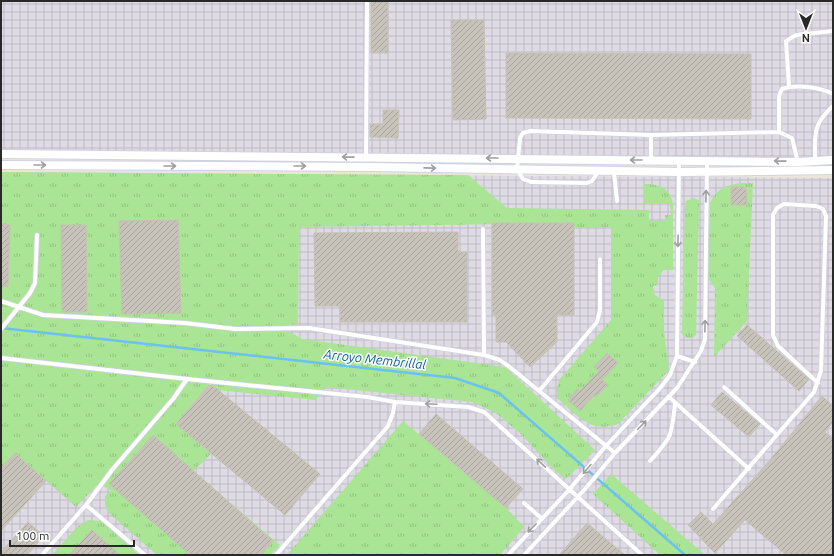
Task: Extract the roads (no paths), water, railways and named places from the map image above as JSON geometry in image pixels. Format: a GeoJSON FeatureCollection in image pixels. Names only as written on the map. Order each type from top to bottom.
{"type":"FeatureCollection","features":[{"type":"Feature","properties":{"kind":"street"},"geometry":{"type":"LineString","coordinates":[[1,154],[798,162],[833,160]]}},
{"type":"Feature","properties":{"kind":"street"},"geometry":{"type":"LineString","coordinates":[[153,155],[153,166]]}},
{"type":"Feature","properties":{"kind":"street"},"geometry":{"type":"LineString","coordinates":[[1,165],[517,169],[598,172],[833,170]]}},
{"type":"Feature","properties":{"kind":"lane"},"geometry":{"type":"LineString","coordinates":[[366,157],[367,1]]}},
{"type":"Feature","properties":{"kind":"lane"},"geometry":{"type":"LineString","coordinates":[[789,86],[786,42],[796,35],[833,31]]}},
{"type":"Feature","properties":{"kind":"lane"},"geometry":{"type":"LineString","coordinates":[[779,132],[779,96],[782,89],[789,86],[805,87],[833,94]]}},
{"type":"Feature","properties":{"kind":"lane"},"geometry":{"type":"LineString","coordinates":[[815,161],[815,134],[818,121],[833,106]]}},
{"type":"Feature","properties":{"kind":"lane"},"geometry":{"type":"LineString","coordinates":[[598,172],[592,181],[587,183],[531,182],[524,179],[517,169],[520,138],[523,133],[530,131],[651,134],[779,132],[792,138],[798,162],[798,171]]}},
{"type":"Feature","properties":{"kind":"lane"},"geometry":{"type":"LineString","coordinates":[[651,134],[651,160]]}},
{"type":"Feature","properties":{"kind":"lane"},"geometry":{"type":"LineString","coordinates":[[508,555],[541,518],[569,490],[597,456],[662,386],[670,375],[677,356],[679,160]]}},
{"type":"Feature","properties":{"kind":"lane"},"geometry":{"type":"LineString","coordinates":[[524,555],[586,488],[615,453],[669,397],[686,377],[701,351],[705,339],[707,160]]}},
{"type":"Feature","properties":{"kind":"lane"},"geometry":{"type":"LineString","coordinates":[[614,172],[617,201]]}},
{"type":"Feature","properties":{"kind":"lane"},"geometry":{"type":"LineString","coordinates":[[713,510],[814,392],[818,383],[821,371],[826,216],[823,209],[816,206],[784,204],[776,208],[773,215],[773,335],[778,346],[818,383]]}},
{"type":"Feature","properties":{"kind":"lane"},"geometry":{"type":"LineString","coordinates":[[483,229],[484,355]]}},
{"type":"Feature","properties":{"kind":"lane"},"geometry":{"type":"LineString","coordinates":[[1,329],[19,307],[35,283],[37,235]]}},
{"type":"Feature","properties":{"kind":"lane"},"geometry":{"type":"LineString","coordinates":[[540,390],[597,322],[600,310],[600,259]]}},
{"type":"Feature","properties":{"kind":"lane"},"geometry":{"type":"LineString","coordinates":[[1,301],[43,315],[185,323],[214,327],[309,328],[484,355],[500,360],[511,368],[540,390],[605,447],[615,453]]}},
{"type":"Feature","properties":{"kind":"lane"},"geometry":{"type":"LineString","coordinates":[[677,356],[695,362]]}},
{"type":"Feature","properties":{"kind":"lane"},"geometry":{"type":"LineString","coordinates":[[1,358],[187,380],[367,397],[395,402],[468,407],[484,412],[577,498],[642,555]]}},
{"type":"Feature","properties":{"kind":"lane"},"geometry":{"type":"LineString","coordinates":[[42,555],[86,505],[112,470],[173,399],[187,380]]}},
{"type":"Feature","properties":{"kind":"lane"},"geometry":{"type":"LineString","coordinates":[[724,387],[777,435]]}},
{"type":"Feature","properties":{"kind":"lane"},"geometry":{"type":"LineString","coordinates":[[669,397],[748,469]]}},
{"type":"Feature","properties":{"kind":"lane"},"geometry":{"type":"LineString","coordinates":[[276,555],[388,426],[395,402]]}},
{"type":"Feature","properties":{"kind":"lane"},"geometry":{"type":"LineString","coordinates":[[650,461],[668,442],[672,429],[675,403]]}},
{"type":"Feature","properties":{"kind":"lane"},"geometry":{"type":"LineString","coordinates":[[524,503],[541,518]]}},
{"type":"Feature","properties":{"kind":"lane"},"geometry":{"type":"LineString","coordinates":[[86,505],[145,555]]}},
{"type":"Feature","properties":{"kind":"waterway","name":"Arroyo Membrillal"},"geometry":{"type":"LineString","coordinates":[[1,328],[455,378],[499,393],[685,555]]}}]}
